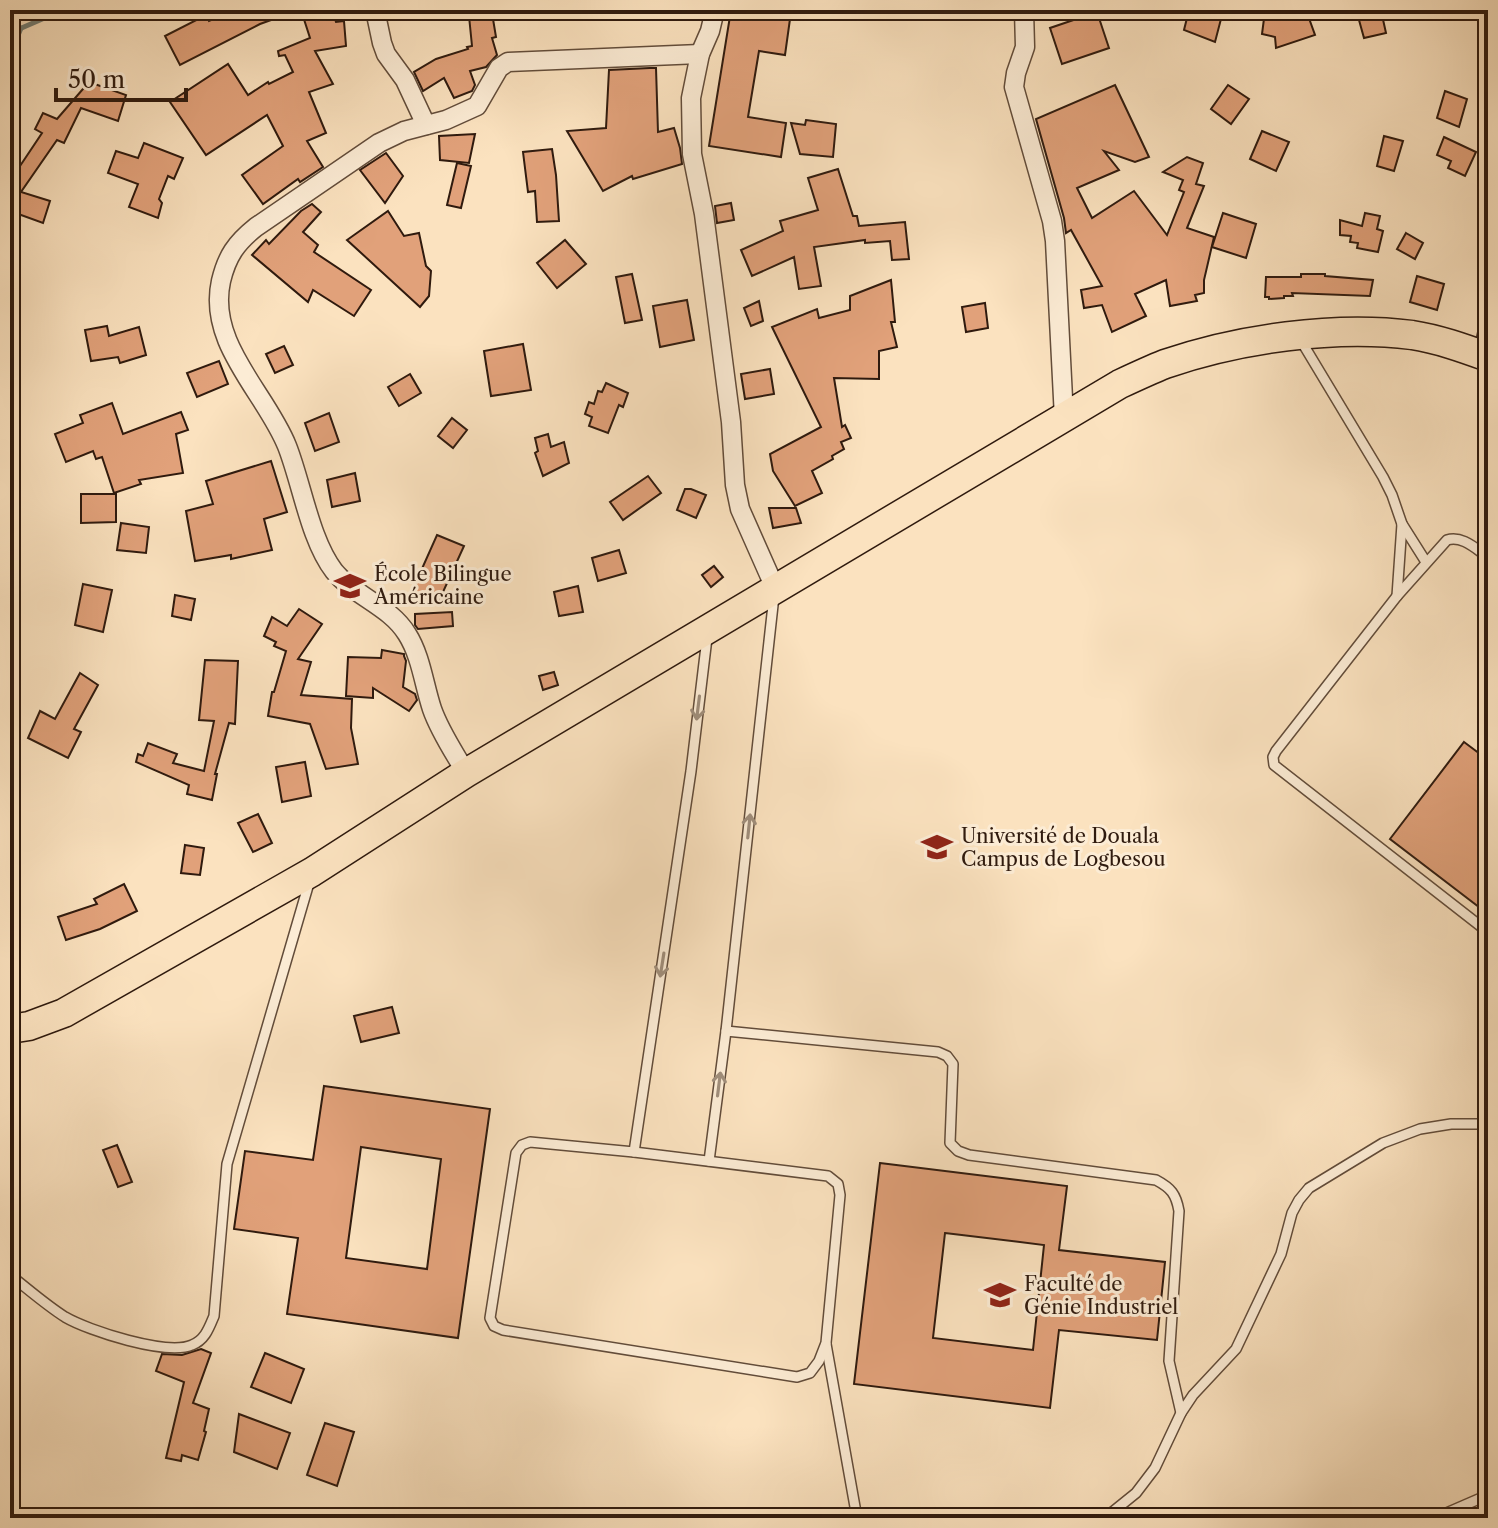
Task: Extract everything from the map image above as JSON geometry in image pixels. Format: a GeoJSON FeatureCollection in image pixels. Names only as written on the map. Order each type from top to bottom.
{"type":"FeatureCollection","features":[{"type":"Feature","properties":{"kind":"main road"},"geometry":{"type":"LineString","coordinates":[[10,1029],[29,1026],[64,1013],[312,872],[466,773],[1120,384],[1163,365],[1207,351],[1298,336],[1379,332],[1458,346],[1486,347]]}},
{"type":"Feature","properties":{"kind":"street"},"geometry":{"type":"LineString","coordinates":[[375,10],[386,54],[405,80],[426,125]]}},
{"type":"Feature","properties":{"kind":"street"},"geometry":{"type":"LineString","coordinates":[[715,10],[700,54],[691,98],[692,154],[716,303],[731,422],[735,485],[740,509],[775,588]]}},
{"type":"Feature","properties":{"kind":"street"},"geometry":{"type":"LineString","coordinates":[[1024,10],[1025,47],[1014,87],[1052,221],[1064,418]]}},
{"type":"Feature","properties":{"kind":"street"},"geometry":{"type":"LineString","coordinates":[[466,773],[437,719],[405,630],[345,583],[323,554],[287,447],[234,354],[220,322],[220,286],[226,263],[238,242],[247,234],[379,143],[477,106],[499,68],[508,62],[700,54]]}},
{"type":"Feature","properties":{"kind":"lane"},"geometry":{"type":"LineString","coordinates":[[1298,336],[1383,477],[1402,524],[1426,562]]}},
{"type":"Feature","properties":{"kind":"lane"},"geometry":{"type":"LineString","coordinates":[[1397,596],[1402,524]]}},
{"type":"Feature","properties":{"kind":"lane"},"geometry":{"type":"LineString","coordinates":[[1488,557],[1462,540],[1447,540],[1397,596],[1273,757],[1274,765],[1488,932]]}},
{"type":"Feature","properties":{"kind":"lane"},"geometry":{"type":"LineString","coordinates":[[709,1161],[775,588]]}},
{"type":"Feature","properties":{"kind":"lane"},"geometry":{"type":"LineString","coordinates":[[634,1152],[691,771],[708,630]]}},
{"type":"Feature","properties":{"kind":"lane"},"geometry":{"type":"LineString","coordinates":[[10,1275],[80,1325],[134,1342],[178,1348],[202,1340],[214,1316],[227,1164],[312,872]]}},
{"type":"Feature","properties":{"kind":"lane"},"geometry":{"type":"LineString","coordinates":[[726,1031],[938,1052],[947,1056],[953,1064],[950,1143],[958,1151],[1156,1180],[1169,1187],[1176,1196],[1179,1211],[1169,1361],[1181,1413]]}},
{"type":"Feature","properties":{"kind":"lane"},"geometry":{"type":"LineString","coordinates":[[1105,1518],[1136,1493],[1155,1468],[1193,1395],[1236,1349],[1281,1254],[1292,1213],[1309,1188],[1383,1143],[1420,1129],[1451,1124],[1488,1124]]}},
{"type":"Feature","properties":{"kind":"lane"},"geometry":{"type":"LineString","coordinates":[[826,1343],[810,1373],[797,1377],[503,1330],[494,1326],[490,1318],[516,1153],[522,1145],[530,1142],[634,1152],[828,1176],[838,1184],[840,1195],[826,1343],[857,1518]]}},
{"type":"Feature","properties":{"kind":"lane"},"geometry":{"type":"LineString","coordinates":[[1435,1518],[1488,1495]]}},
{"type":"Feature","properties":{"kind":"building"},"geometry":{"type":"Polygon","coordinates":[[[252,10],[296,11],[260,24],[180,65],[165,36],[206,15],[209,21],[225,14],[228,18],[252,10]]]}},
{"type":"Feature","properties":{"kind":"building"},"geometry":{"type":"Polygon","coordinates":[[[301,10],[332,10],[336,22],[344,21],[346,46],[315,51],[333,84],[309,92],[326,133],[307,141],[323,167],[300,182],[298,179],[263,204],[242,175],[283,146],[267,115],[206,155],[170,102],[228,64],[248,95],[268,82],[293,72],[285,55],[279,56],[278,51],[310,38],[301,10]]]}},
{"type":"Feature","properties":{"kind":"building"},"geometry":{"type":"Polygon","coordinates":[[[731,10],[777,10],[775,17],[790,19],[785,55],[759,51],[748,117],[786,123],[781,157],[709,146],[731,10]]]}},
{"type":"Feature","properties":{"kind":"building"},"geometry":{"type":"Polygon","coordinates":[[[1189,10],[1221,19],[1215,42],[1184,30],[1189,10]]]}},
{"type":"Feature","properties":{"kind":"building"},"geometry":{"type":"Polygon","coordinates":[[[1306,10],[1315,35],[1276,48],[1275,37],[1262,34],[1265,11],[1290,15],[1306,10]]]}},
{"type":"Feature","properties":{"kind":"building"},"geometry":{"type":"Polygon","coordinates":[[[1097,12],[1109,48],[1062,64],[1050,28],[1097,12]]]}},
{"type":"Feature","properties":{"kind":"building"},"geometry":{"type":"Polygon","coordinates":[[[1382,15],[1386,33],[1364,38],[1359,20],[1382,15]]]}},
{"type":"Feature","properties":{"kind":"building"},"geometry":{"type":"Polygon","coordinates":[[[469,16],[493,19],[496,37],[492,38],[497,55],[486,67],[470,71],[475,85],[472,91],[454,98],[444,78],[423,91],[414,72],[436,59],[472,46],[469,16]]]}},
{"type":"Feature","properties":{"kind":"building"},"geometry":{"type":"Polygon","coordinates":[[[656,68],[658,132],[674,128],[682,164],[633,179],[632,176],[603,191],[567,131],[606,128],[609,70],[656,68]]]}},
{"type":"Feature","properties":{"kind":"building"},"geometry":{"type":"Polygon","coordinates":[[[89,82],[126,95],[118,121],[81,108],[64,143],[57,140],[21,192],[50,201],[43,223],[10,211],[10,171],[16,172],[42,133],[35,129],[43,113],[57,119],[89,82]]]}},
{"type":"Feature","properties":{"kind":"building"},"geometry":{"type":"Polygon","coordinates":[[[1115,85],[1149,157],[1135,162],[1104,151],[1119,170],[1077,188],[1092,218],[1134,191],[1167,235],[1184,192],[1179,190],[1183,180],[1163,172],[1187,157],[1203,163],[1196,184],[1204,186],[1187,228],[1214,237],[1204,293],[1195,295],[1197,301],[1170,306],[1166,280],[1135,294],[1146,316],[1112,332],[1102,305],[1084,308],[1081,290],[1102,286],[1071,230],[1066,233],[1036,119],[1115,85]]]}},
{"type":"Feature","properties":{"kind":"building"},"geometry":{"type":"Polygon","coordinates":[[[1228,85],[1249,99],[1231,124],[1211,109],[1228,85]]]}},
{"type":"Feature","properties":{"kind":"building"},"geometry":{"type":"Polygon","coordinates":[[[1445,91],[1467,99],[1459,127],[1437,118],[1445,91]]]}},
{"type":"Feature","properties":{"kind":"building"},"geometry":{"type":"Polygon","coordinates":[[[806,120],[836,124],[833,157],[800,154],[791,123],[805,125],[806,120]]]}},
{"type":"Feature","properties":{"kind":"building"},"geometry":{"type":"Polygon","coordinates":[[[1262,131],[1289,142],[1276,171],[1250,159],[1262,131]]]}},
{"type":"Feature","properties":{"kind":"building"},"geometry":{"type":"Polygon","coordinates":[[[475,134],[469,163],[440,160],[439,136],[475,134]]]}},
{"type":"Feature","properties":{"kind":"building"},"geometry":{"type":"Polygon","coordinates":[[[1384,136],[1403,141],[1394,171],[1377,166],[1384,136]]]}},
{"type":"Feature","properties":{"kind":"building"},"geometry":{"type":"Polygon","coordinates":[[[1444,137],[1476,152],[1465,176],[1448,168],[1451,161],[1437,155],[1444,137]]]}},
{"type":"Feature","properties":{"kind":"building"},"geometry":{"type":"Polygon","coordinates":[[[144,143],[183,158],[174,179],[168,176],[159,199],[162,203],[158,218],[129,207],[138,184],[108,173],[116,151],[138,158],[144,143]]]}},
{"type":"Feature","properties":{"kind":"building"},"geometry":{"type":"Polygon","coordinates":[[[552,149],[559,221],[537,222],[535,191],[528,192],[523,152],[552,149]]]}},
{"type":"Feature","properties":{"kind":"building"},"geometry":{"type":"Polygon","coordinates":[[[386,153],[403,176],[385,203],[360,170],[386,153]]]}},
{"type":"Feature","properties":{"kind":"building"},"geometry":{"type":"Polygon","coordinates":[[[457,163],[471,166],[461,208],[447,205],[457,163]]]}},
{"type":"Feature","properties":{"kind":"building"},"geometry":{"type":"Polygon","coordinates":[[[838,169],[859,226],[905,222],[909,259],[892,260],[890,241],[865,243],[865,240],[814,247],[821,286],[799,289],[794,257],[752,276],[741,250],[783,231],[780,221],[818,210],[808,178],[838,169]]]}},
{"type":"Feature","properties":{"kind":"building"},"geometry":{"type":"Polygon","coordinates":[[[731,203],[734,220],[717,223],[715,206],[731,203]]]}},
{"type":"Feature","properties":{"kind":"building"},"geometry":{"type":"Polygon","coordinates":[[[312,204],[321,212],[303,232],[318,245],[314,252],[371,290],[354,316],[313,290],[308,302],[252,255],[266,240],[269,244],[312,204]]]}},
{"type":"Feature","properties":{"kind":"building"},"geometry":{"type":"Polygon","coordinates":[[[388,211],[404,236],[419,233],[426,266],[431,271],[429,296],[420,307],[347,240],[388,211]]]}},
{"type":"Feature","properties":{"kind":"building"},"geometry":{"type":"Polygon","coordinates":[[[1223,213],[1256,224],[1246,258],[1212,247],[1223,213]]]}},
{"type":"Feature","properties":{"kind":"building"},"geometry":{"type":"Polygon","coordinates":[[[1365,213],[1380,216],[1377,229],[1383,231],[1378,252],[1357,248],[1358,243],[1350,242],[1351,236],[1340,235],[1340,220],[1362,226],[1365,213]]]}},
{"type":"Feature","properties":{"kind":"building"},"geometry":{"type":"Polygon","coordinates":[[[1406,233],[1423,243],[1415,259],[1397,249],[1406,233]]]}},
{"type":"Feature","properties":{"kind":"building"},"geometry":{"type":"Polygon","coordinates":[[[565,240],[586,264],[557,288],[537,263],[565,240]]]}},
{"type":"Feature","properties":{"kind":"building"},"geometry":{"type":"Polygon","coordinates":[[[632,274],[642,320],[625,323],[616,277],[632,274]]]}},
{"type":"Feature","properties":{"kind":"building"},"geometry":{"type":"Polygon","coordinates":[[[1301,274],[1373,280],[1370,296],[1292,293],[1293,296],[1284,298],[1265,297],[1266,277],[1301,277],[1301,274]]]}},
{"type":"Feature","properties":{"kind":"building"},"geometry":{"type":"Polygon","coordinates":[[[1417,276],[1444,284],[1437,310],[1410,302],[1417,276]]]}},
{"type":"Feature","properties":{"kind":"building"},"geometry":{"type":"Polygon","coordinates":[[[891,280],[895,322],[891,322],[897,347],[879,351],[879,379],[834,378],[842,427],[845,425],[851,438],[841,442],[844,449],[832,456],[833,459],[812,471],[822,493],[795,506],[773,471],[770,454],[821,427],[772,327],[817,309],[819,318],[850,310],[850,296],[891,280]]]}},
{"type":"Feature","properties":{"kind":"building"},"geometry":{"type":"Polygon","coordinates":[[[687,300],[694,340],[660,347],[653,306],[687,300]]]}},
{"type":"Feature","properties":{"kind":"building"},"geometry":{"type":"Polygon","coordinates":[[[759,301],[763,321],[751,326],[744,308],[759,301]]]}},
{"type":"Feature","properties":{"kind":"building"},"geometry":{"type":"Polygon","coordinates":[[[985,303],[988,328],[966,332],[962,307],[985,303]]]}},
{"type":"Feature","properties":{"kind":"building"},"geometry":{"type":"Polygon","coordinates":[[[107,326],[109,336],[139,327],[146,355],[120,363],[118,357],[91,361],[85,330],[107,326]]]}},
{"type":"Feature","properties":{"kind":"building"},"geometry":{"type":"Polygon","coordinates":[[[523,344],[531,390],[491,396],[484,351],[523,344]]]}},
{"type":"Feature","properties":{"kind":"building"},"geometry":{"type":"Polygon","coordinates":[[[284,346],[293,365],[275,373],[266,354],[284,346]]]}},
{"type":"Feature","properties":{"kind":"building"},"geometry":{"type":"Polygon","coordinates":[[[219,361],[228,384],[197,397],[187,373],[219,361]]]}},
{"type":"Feature","properties":{"kind":"building"},"geometry":{"type":"Polygon","coordinates":[[[770,369],[774,394],[745,399],[741,374],[770,369]]]}},
{"type":"Feature","properties":{"kind":"building"},"geometry":{"type":"Polygon","coordinates":[[[410,374],[421,393],[399,406],[388,387],[410,374]]]}},
{"type":"Feature","properties":{"kind":"building"},"geometry":{"type":"Polygon","coordinates":[[[606,383],[628,393],[623,407],[619,405],[608,433],[589,426],[592,417],[585,414],[589,402],[594,404],[598,391],[602,392],[606,383]]]}},
{"type":"Feature","properties":{"kind":"building"},"geometry":{"type":"Polygon","coordinates":[[[112,403],[123,434],[181,412],[188,430],[176,434],[183,473],[139,480],[141,484],[114,493],[102,457],[96,459],[93,451],[66,462],[55,434],[83,423],[80,415],[112,403]]]}},
{"type":"Feature","properties":{"kind":"building"},"geometry":{"type":"Polygon","coordinates":[[[329,413],[339,442],[315,451],[305,423],[329,413]]]}},
{"type":"Feature","properties":{"kind":"building"},"geometry":{"type":"Polygon","coordinates":[[[452,418],[467,430],[453,448],[438,436],[452,418]]]}},
{"type":"Feature","properties":{"kind":"building"},"geometry":{"type":"Polygon","coordinates":[[[548,434],[551,447],[564,442],[569,463],[543,476],[535,453],[538,451],[535,438],[548,434]]]}},
{"type":"Feature","properties":{"kind":"building"},"geometry":{"type":"Polygon","coordinates":[[[271,461],[287,512],[264,519],[272,550],[231,559],[231,555],[195,561],[186,511],[213,504],[206,481],[271,461]]]}},
{"type":"Feature","properties":{"kind":"building"},"geometry":{"type":"Polygon","coordinates":[[[355,473],[360,501],[332,507],[327,480],[355,473]]]}},
{"type":"Feature","properties":{"kind":"building"},"geometry":{"type":"Polygon","coordinates":[[[648,476],[661,493],[623,520],[610,502],[648,476]]]}},
{"type":"Feature","properties":{"kind":"building"},"geometry":{"type":"Polygon","coordinates":[[[685,489],[706,495],[696,518],[677,510],[685,489]]]}},
{"type":"Feature","properties":{"kind":"building"},"geometry":{"type":"Polygon","coordinates":[[[81,494],[116,494],[116,522],[81,523],[81,494]]]}},
{"type":"Feature","properties":{"kind":"building"},"geometry":{"type":"Polygon","coordinates":[[[769,508],[796,508],[801,523],[773,528],[769,508]]]}},
{"type":"Feature","properties":{"kind":"building"},"geometry":{"type":"Polygon","coordinates":[[[121,523],[149,527],[146,553],[117,550],[121,523]]]}},
{"type":"Feature","properties":{"kind":"building"},"geometry":{"type":"Polygon","coordinates":[[[437,535],[464,546],[438,603],[412,591],[437,535]]]}},
{"type":"Feature","properties":{"kind":"building"},"geometry":{"type":"Polygon","coordinates":[[[619,550],[626,573],[598,581],[592,558],[619,550]]]}},
{"type":"Feature","properties":{"kind":"building"},"geometry":{"type":"Polygon","coordinates":[[[714,566],[723,577],[711,587],[702,575],[714,566]]]}},
{"type":"Feature","properties":{"kind":"building"},"geometry":{"type":"Polygon","coordinates":[[[83,584],[112,590],[103,632],[75,625],[83,584]]]}},
{"type":"Feature","properties":{"kind":"building"},"geometry":{"type":"Polygon","coordinates":[[[578,586],[583,612],[559,616],[554,592],[578,586]]]}},
{"type":"Feature","properties":{"kind":"building"},"geometry":{"type":"Polygon","coordinates":[[[175,595],[195,599],[191,620],[172,616],[175,595]]]}},
{"type":"Feature","properties":{"kind":"building"},"geometry":{"type":"Polygon","coordinates":[[[299,609],[322,624],[298,659],[311,662],[301,695],[352,699],[351,728],[358,764],[326,769],[310,724],[268,716],[272,692],[286,651],[274,646],[276,642],[264,636],[272,617],[287,626],[299,609]]]}},
{"type":"Feature","properties":{"kind":"building"},"geometry":{"type":"Polygon","coordinates":[[[452,612],[453,626],[418,629],[415,625],[415,614],[452,612]]]}},
{"type":"Feature","properties":{"kind":"building"},"geometry":{"type":"Polygon","coordinates":[[[382,650],[404,654],[403,687],[415,694],[417,700],[409,711],[373,688],[373,698],[346,696],[348,657],[381,658],[382,650]]]}},
{"type":"Feature","properties":{"kind":"building"},"geometry":{"type":"Polygon","coordinates":[[[205,660],[238,661],[235,724],[229,723],[215,774],[212,800],[187,794],[189,785],[136,762],[138,754],[143,756],[148,743],[177,754],[173,763],[204,771],[214,721],[199,720],[205,660]]]}},
{"type":"Feature","properties":{"kind":"building"},"geometry":{"type":"Polygon","coordinates":[[[554,672],[558,685],[543,690],[539,676],[554,672]]]}},
{"type":"Feature","properties":{"kind":"building"},"geometry":{"type":"Polygon","coordinates":[[[80,673],[98,685],[74,729],[81,732],[68,758],[28,738],[40,711],[55,719],[80,673]]]}},
{"type":"Feature","properties":{"kind":"building"},"geometry":{"type":"Polygon","coordinates":[[[1464,742],[1488,760],[1488,914],[1390,839],[1464,742]]]}},
{"type":"Feature","properties":{"kind":"building"},"geometry":{"type":"Polygon","coordinates":[[[305,762],[311,796],[282,802],[276,767],[305,762]]]}},
{"type":"Feature","properties":{"kind":"building"},"geometry":{"type":"Polygon","coordinates":[[[258,814],[272,843],[253,852],[238,823],[258,814]]]}},
{"type":"Feature","properties":{"kind":"building"},"geometry":{"type":"Polygon","coordinates":[[[185,845],[204,848],[200,875],[181,873],[185,845]]]}},
{"type":"Feature","properties":{"kind":"building"},"geometry":{"type":"Polygon","coordinates":[[[124,884],[137,911],[100,929],[66,940],[58,917],[97,904],[94,899],[124,884]]]}},
{"type":"Feature","properties":{"kind":"building"},"geometry":{"type":"Polygon","coordinates":[[[392,1007],[399,1033],[361,1042],[354,1016],[392,1007]]]}},
{"type":"Feature","properties":{"kind":"building"},"geometry":{"type":"Polygon","coordinates":[[[324,1086],[490,1109],[458,1338],[287,1314],[298,1238],[234,1229],[245,1151],[313,1160],[324,1086]],[[361,1147],[346,1258],[427,1269],[441,1159],[361,1147]]]}},
{"type":"Feature","properties":{"kind":"building"},"geometry":{"type":"Polygon","coordinates":[[[117,1145],[132,1182],[118,1187],[103,1150],[117,1145]]]}},
{"type":"Feature","properties":{"kind":"building"},"geometry":{"type":"Polygon","coordinates":[[[880,1163],[1067,1186],[1059,1250],[1165,1262],[1157,1340],[1059,1330],[1050,1408],[854,1384],[880,1163]],[[945,1233],[933,1338],[1033,1350],[1044,1245],[945,1233]]]}},
{"type":"Feature","properties":{"kind":"building"},"geometry":{"type":"Polygon","coordinates":[[[201,1349],[211,1353],[193,1403],[209,1409],[198,1460],[182,1455],[181,1461],[166,1458],[184,1382],[156,1371],[162,1354],[182,1355],[201,1349]]]}},
{"type":"Feature","properties":{"kind":"building"},"geometry":{"type":"Polygon","coordinates":[[[265,1353],[304,1369],[291,1403],[251,1387],[265,1353]]]}},
{"type":"Feature","properties":{"kind":"building"},"geometry":{"type":"Polygon","coordinates":[[[239,1414],[290,1433],[277,1469],[234,1452],[239,1414]]]}},
{"type":"Feature","properties":{"kind":"building"},"geometry":{"type":"Polygon","coordinates":[[[325,1423],[354,1432],[337,1486],[307,1475],[325,1423]]]}},
{"type":"Feature","properties":{"kind":"waterway"},"geometry":{"type":"LineString","coordinates":[[10,33],[63,10]]}},
{"type":"Feature","properties":{"kind":"waterway"},"geometry":{"type":"LineString","coordinates":[[10,55],[21,28]]}},
{"type":"Feature","properties":{"kind":"place","name":"École Bilingue Américaine"},"geometry":{"type":"Point","coordinates":[350,586]}},
{"type":"Feature","properties":{"kind":"place","name":"Université de Douala Campus de Logbesou"},"geometry":{"type":"Point","coordinates":[937,847]}},
{"type":"Feature","properties":{"kind":"place","name":"Faculté de Génie Industriel"},"geometry":{"type":"Point","coordinates":[1000,1295]}}]}
